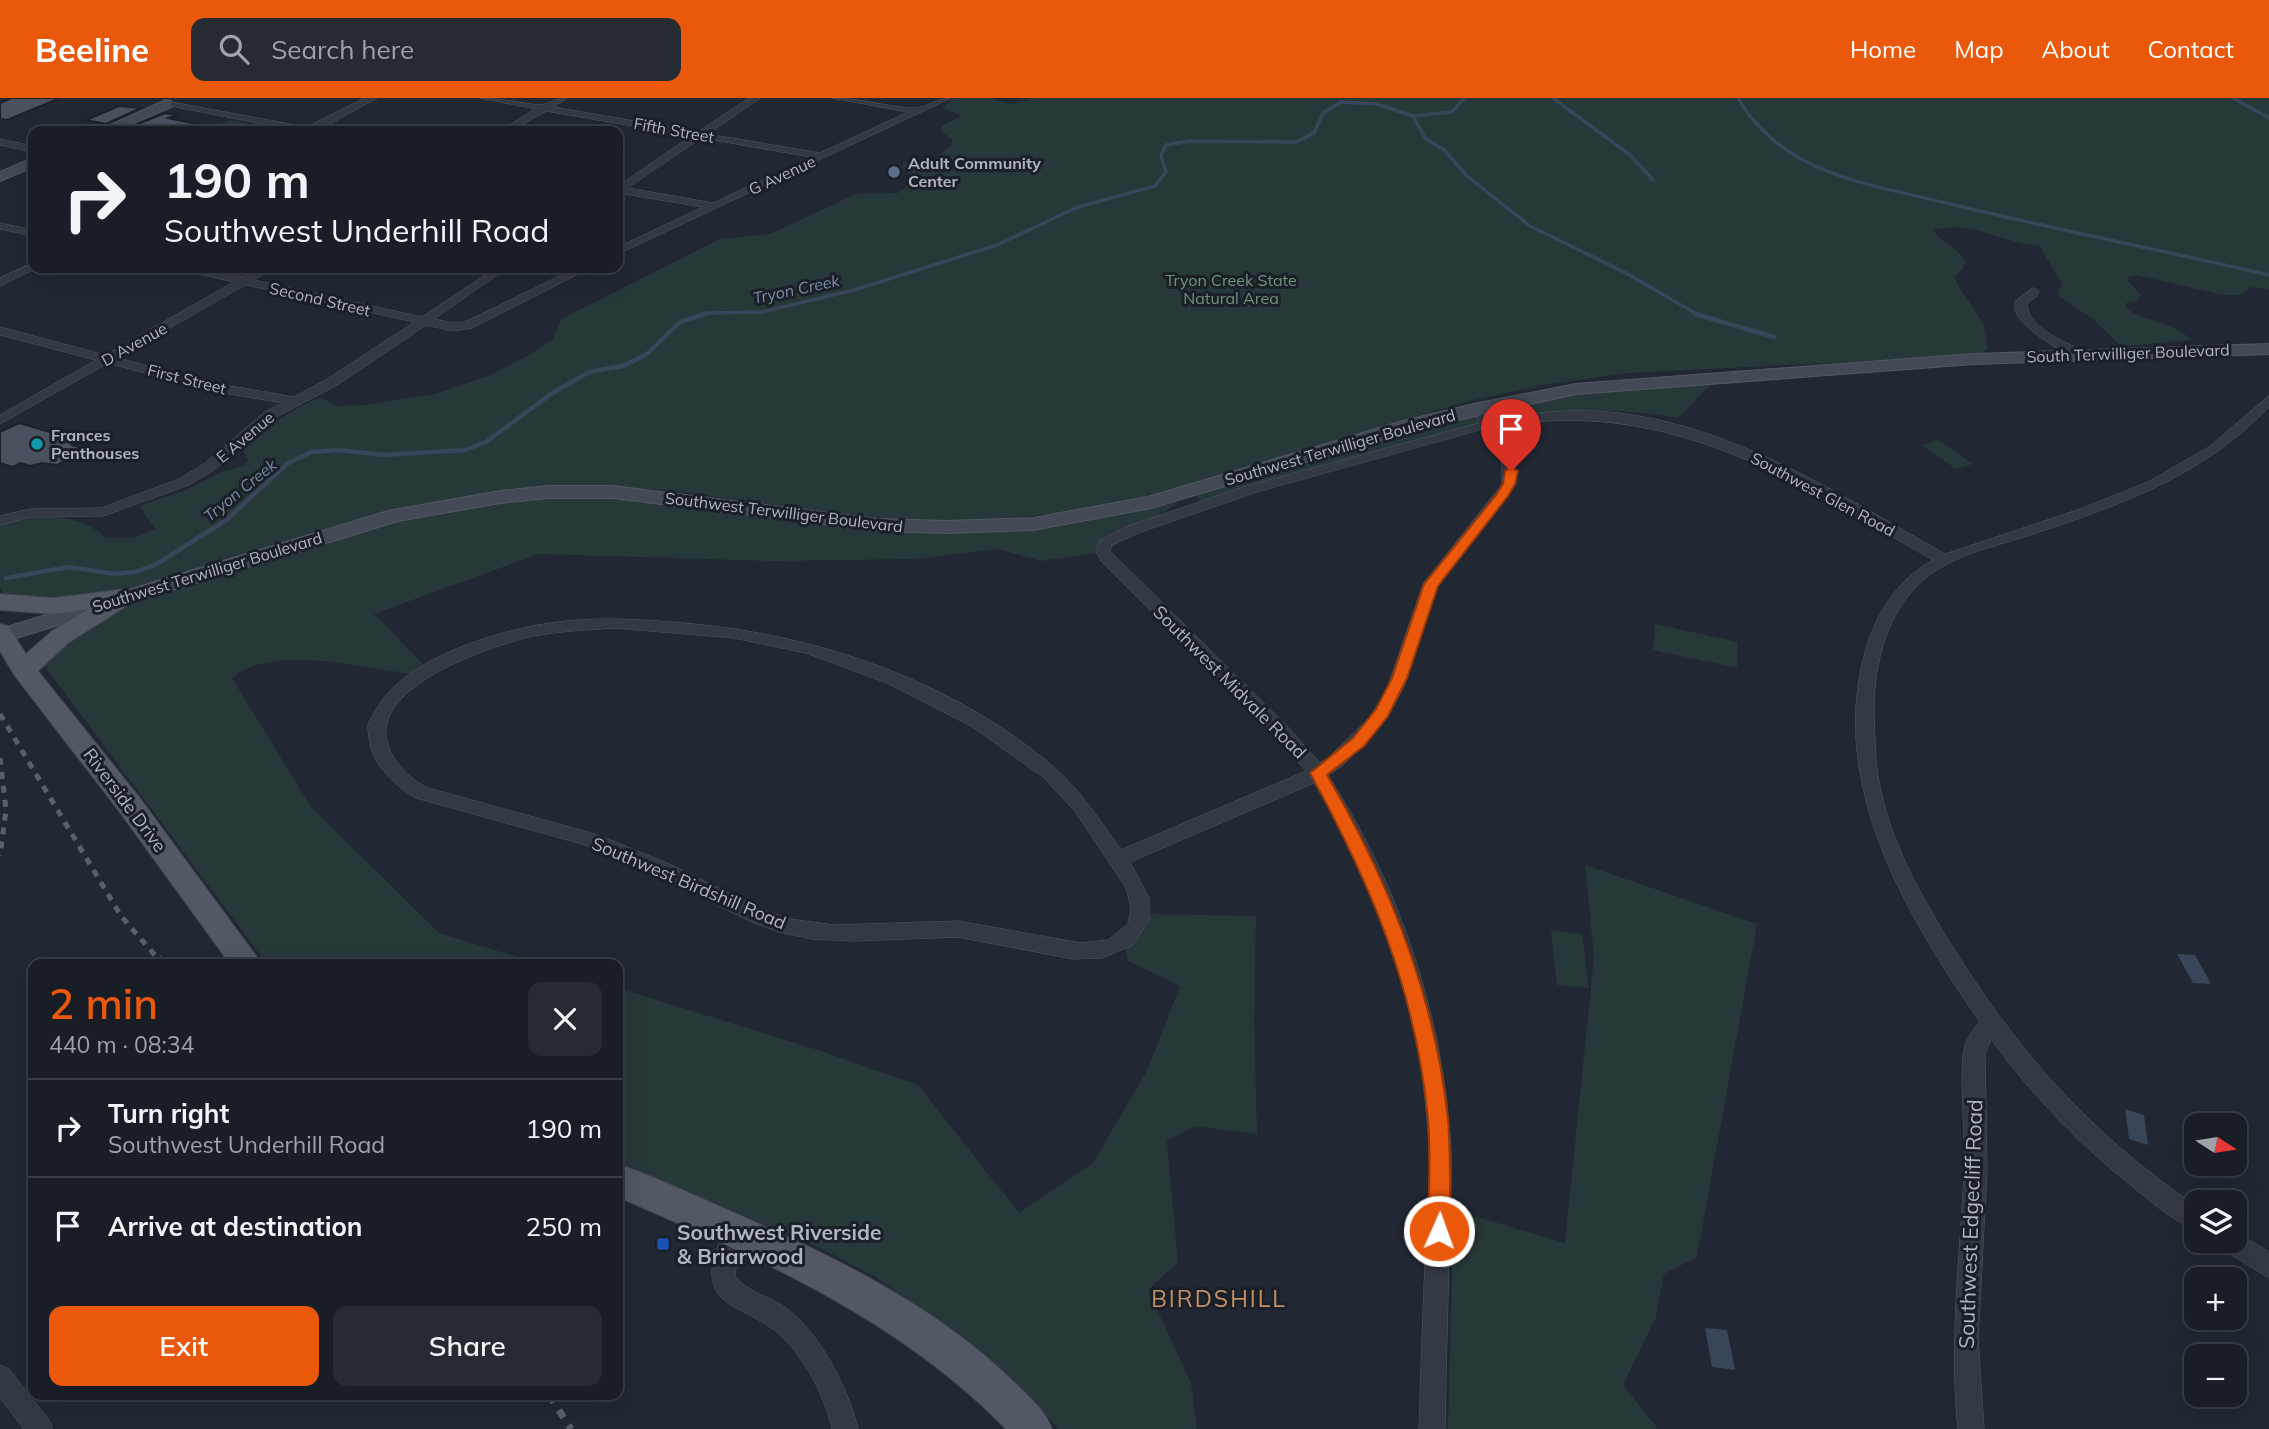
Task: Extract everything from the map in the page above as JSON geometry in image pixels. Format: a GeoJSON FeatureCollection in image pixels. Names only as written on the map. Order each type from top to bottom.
{"type":"FeatureCollection","features":[{"type":"Feature","properties":{"kind":"main road"},"geometry":{"type":"LineString","coordinates":[[144,100],[166,104]]}},
{"type":"Feature","properties":{"kind":"main road"},"geometry":{"type":"LineString","coordinates":[[115,126],[166,104]]}},
{"type":"Feature","properties":{"kind":"main road"},"geometry":{"type":"LineString","coordinates":[[0,177],[28,164]]}},
{"type":"Feature","properties":{"kind":"main road","name":"South Terwilliger Boulevard"},"geometry":{"type":"LineString","coordinates":[[1986,359],[2269,348]]}},
{"type":"Feature","properties":{"kind":"main road","name":"Southwest Terwilliger Boulevard"},"geometry":{"type":"LineString","coordinates":[[8,651],[125,597],[395,515],[537,492],[628,494],[894,526],[1032,524],[1151,502],[1410,425],[1556,392],[1629,383],[1986,359]]}},
{"type":"Feature","properties":{"kind":"main road"},"geometry":{"type":"LineString","coordinates":[[0,602],[54,607],[125,597]]}},
{"type":"Feature","properties":{"kind":"main road"},"geometry":{"type":"LineString","coordinates":[[8,651],[60,637],[125,597]]}},
{"type":"Feature","properties":{"kind":"main road","name":"Riverside Drive"},"geometry":{"type":"LineString","coordinates":[[8,651],[129,804],[243,959]]}},
{"type":"Feature","properties":{"kind":"main road"},"geometry":{"type":"LineString","coordinates":[[623,1182],[737,1232],[854,1289],[928,1334],[993,1388],[1033,1429]]}},
{"type":"Feature","properties":{"kind":"street"},"geometry":{"type":"LineString","coordinates":[[166,104],[180,98]]}},
{"type":"Feature","properties":{"kind":"street"},"geometry":{"type":"LineString","coordinates":[[318,126],[372,98]]}},
{"type":"Feature","properties":{"kind":"street","name":"Fifth Street"},"geometry":{"type":"LineString","coordinates":[[485,98],[821,156]]}},
{"type":"Feature","properties":{"kind":"street"},"geometry":{"type":"LineString","coordinates":[[514,126],[562,98]]}},
{"type":"Feature","properties":{"kind":"street"},"geometry":{"type":"LineString","coordinates":[[623,186],[755,98]]}},
{"type":"Feature","properties":{"kind":"street"},"geometry":{"type":"LineString","coordinates":[[836,98],[918,111]]}},
{"type":"Feature","properties":{"kind":"street","name":"G Avenue"},"geometry":{"type":"LineString","coordinates":[[623,249],[946,98]]}},
{"type":"Feature","properties":{"kind":"street"},"geometry":{"type":"LineString","coordinates":[[166,104],[282,126]]}},
{"type":"Feature","properties":{"kind":"street"},"geometry":{"type":"LineString","coordinates":[[0,142],[28,148]]}},
{"type":"Feature","properties":{"kind":"street"},"geometry":{"type":"LineString","coordinates":[[623,190],[713,206]]}},
{"type":"Feature","properties":{"kind":"street"},"geometry":{"type":"LineString","coordinates":[[0,226],[28,232]]}},
{"type":"Feature","properties":{"kind":"street"},"geometry":{"type":"LineString","coordinates":[[0,283],[28,269]]}},
{"type":"Feature","properties":{"kind":"street","name":"Second Street"},"geometry":{"type":"LineString","coordinates":[[207,273],[422,322],[456,327],[468,325],[574,273]]}},
{"type":"Feature","properties":{"kind":"street","name":"D Avenue"},"geometry":{"type":"LineString","coordinates":[[0,420],[258,273]]}},
{"type":"Feature","properties":{"kind":"street","name":"E Avenue"},"geometry":{"type":"LineString","coordinates":[[0,521],[30,513],[103,512],[184,482],[209,467],[271,414],[334,381],[495,273]]}},
{"type":"Feature","properties":{"kind":"street"},"geometry":{"type":"LineString","coordinates":[[2033,291],[2032,295],[2021,302],[2019,311],[2022,316],[2034,328],[2079,355]]}},
{"type":"Feature","properties":{"kind":"street","name":"First Street"},"geometry":{"type":"LineString","coordinates":[[0,331],[212,387],[295,401]]}},
{"type":"Feature","properties":{"kind":"street"},"geometry":{"type":"LineString","coordinates":[[2184,1211],[2122,1167],[2080,1130],[2022,1066],[1991,1024],[1901,874],[1878,813],[1869,766],[1866,687],[1875,644],[1902,593],[1918,576],[1945,560],[2128,497],[2158,483],[2230,439],[2269,400]]}},
{"type":"Feature","properties":{"kind":"street"},"geometry":{"type":"LineString","coordinates":[[1118,859],[1271,796],[1318,773],[1348,751],[1376,722],[1399,678],[1431,584],[1506,490],[1511,478],[1509,457],[1501,439],[1474,409]]}},
{"type":"Feature","properties":{"kind":"street","name":"Southwest Glen Road"},"geometry":{"type":"LineString","coordinates":[[1106,558],[1103,546],[1108,540],[1254,487],[1489,425],[1543,416],[1578,414],[1642,420],[1688,430],[1802,480],[1945,560]]}},
{"type":"Feature","properties":{"kind":"street","name":"Southwest Midvale Road"},"geometry":{"type":"LineString","coordinates":[[1106,558],[1276,726],[1318,773],[1352,833],[1382,897],[1407,968],[1426,1047],[1437,1116],[1440,1154],[1432,1429]]}},
{"type":"Feature","properties":{"kind":"street","name":"Southwest Birdshill Road"},"geometry":{"type":"LineString","coordinates":[[614,623],[707,629],[774,639],[823,651],[863,666],[974,721],[1038,764],[1059,782],[1076,799],[1118,859],[1139,893],[1140,917],[1134,931],[1108,948],[1079,951],[959,929],[843,935],[811,931],[770,922],[615,848],[484,809],[432,799],[402,780],[389,765],[374,736],[374,725],[384,706],[405,686],[432,667],[478,647],[538,631],[614,623]]}},
{"type":"Feature","properties":{"kind":"street","name":"Southwest Edgecliff Road"},"geometry":{"type":"LineString","coordinates":[[1971,1429],[1965,1387],[1964,1339],[1976,1153],[1974,1054],[1977,1041],[1991,1024]]}},
{"type":"Feature","properties":{"kind":"street"},"geometry":{"type":"LineString","coordinates":[[737,1232],[724,1256],[725,1282],[733,1292],[782,1320],[805,1343],[841,1412],[845,1429]]}},
{"type":"Feature","properties":{"kind":"street"},"geometry":{"type":"LineString","coordinates":[[2247,1252],[2269,1266]]}},
{"type":"Feature","properties":{"kind":"street"},"geometry":{"type":"LineString","coordinates":[[0,1378],[40,1429]]}},
{"type":"Feature","properties":{"kind":"green space","name":"Tryon Creek State Natural Area"},"geometry":{"type":"Polygon","coordinates":[[[954,98],[991,98],[1011,104],[1032,98],[2269,98],[2269,289],[2252,287],[2240,295],[2224,295],[2136,275],[2129,276],[2128,281],[2141,295],[2137,301],[2126,303],[2126,308],[2178,330],[2191,340],[2120,345],[2093,319],[2060,297],[2058,291],[2062,284],[2039,245],[1974,230],[1947,227],[1934,230],[1965,261],[1963,269],[1955,275],[1956,282],[1983,323],[1988,350],[1983,351],[1985,355],[1628,373],[1543,385],[1465,402],[1150,497],[1081,510],[976,519],[906,519],[830,513],[668,491],[547,488],[466,498],[386,515],[119,594],[64,600],[7,597],[0,588],[0,525],[27,518],[56,517],[84,523],[106,538],[133,538],[156,529],[139,506],[186,490],[224,471],[242,467],[249,460],[243,451],[262,434],[298,408],[321,397],[336,406],[365,405],[436,394],[488,376],[553,339],[561,319],[720,239],[770,234],[856,194],[898,193],[905,188],[909,174],[903,168],[903,163],[927,164],[953,144],[952,139],[940,131],[942,126],[961,116],[943,108],[954,98]]]}},
{"type":"Feature","properties":{"kind":"green space"},"geometry":{"type":"Polygon","coordinates":[[[230,120],[262,126],[216,126],[230,120]]]}},
{"type":"Feature","properties":{"kind":"green space"},"geometry":{"type":"Polygon","coordinates":[[[1715,380],[1678,418],[1586,410],[1494,419],[1488,413],[1491,408],[1598,390],[1715,380]]]}},
{"type":"Feature","properties":{"kind":"green space"},"geometry":{"type":"Polygon","coordinates":[[[1462,415],[1473,418],[1480,424],[1247,486],[1201,502],[1195,495],[1462,415]]]}},
{"type":"Feature","properties":{"kind":"green space"},"geometry":{"type":"Polygon","coordinates":[[[1938,440],[1973,464],[1956,469],[1922,445],[1938,440]]]}},
{"type":"Feature","properties":{"kind":"green space"},"geometry":{"type":"Polygon","coordinates":[[[532,498],[610,498],[838,527],[928,533],[1062,524],[1180,501],[1105,552],[1041,561],[998,549],[915,559],[772,561],[539,554],[374,614],[426,667],[411,674],[344,663],[293,660],[270,662],[249,668],[232,678],[311,807],[439,933],[524,959],[263,959],[44,665],[47,653],[115,609],[159,593],[379,526],[478,505],[532,498]]]}},
{"type":"Feature","properties":{"kind":"green space"},"geometry":{"type":"Polygon","coordinates":[[[1655,624],[1738,642],[1737,668],[1653,650],[1655,624]]]}},
{"type":"Feature","properties":{"kind":"green space"},"geometry":{"type":"Polygon","coordinates":[[[1585,865],[1757,924],[1697,1257],[1664,1274],[1656,1317],[1623,1385],[1658,1429],[1448,1429],[1454,1210],[1565,1243],[1594,957],[1585,865]]]}},
{"type":"Feature","properties":{"kind":"green space"},"geometry":{"type":"Polygon","coordinates":[[[1151,914],[1256,916],[1254,1021],[1257,1134],[1194,1126],[1167,1141],[1178,1262],[1148,1290],[1191,1383],[1197,1429],[1059,1429],[1008,1375],[967,1340],[874,1276],[822,1249],[623,1164],[623,990],[821,1051],[918,1085],[1019,1213],[1093,1163],[1148,1069],[1180,986],[1128,961],[1125,946],[1144,927],[1151,914]]]}},
{"type":"Feature","properties":{"kind":"green space"},"geometry":{"type":"Polygon","coordinates":[[[1551,930],[1582,934],[1589,988],[1557,985],[1551,930]]]}},
{"type":"Feature","properties":{"kind":"water"},"geometry":{"type":"Polygon","coordinates":[[[2177,954],[2195,955],[2211,984],[2193,983],[2177,954]]]}},
{"type":"Feature","properties":{"kind":"water"},"geometry":{"type":"Polygon","coordinates":[[[2125,1109],[2144,1115],[2148,1145],[2129,1139],[2125,1109]]]}},
{"type":"Feature","properties":{"kind":"water"},"geometry":{"type":"Polygon","coordinates":[[[1705,1328],[1727,1330],[1735,1370],[1712,1367],[1705,1328]]]}},
{"type":"Feature","properties":{"kind":"building"},"geometry":{"type":"Polygon","coordinates":[[[12,98],[60,98],[7,120],[0,119],[0,103],[12,98]]]}},
{"type":"Feature","properties":{"kind":"building"},"geometry":{"type":"Polygon","coordinates":[[[119,106],[141,108],[106,124],[86,120],[119,106]]]}},
{"type":"Feature","properties":{"kind":"building"},"geometry":{"type":"Polygon","coordinates":[[[165,113],[177,115],[168,118],[202,125],[202,126],[133,126],[165,113]]]}},
{"type":"Feature","properties":{"kind":"building","name":"Frances Penthouses"},"geometry":{"type":"Polygon","coordinates":[[[19,423],[74,439],[71,440],[77,442],[72,445],[85,449],[57,465],[42,463],[31,466],[20,463],[13,467],[0,463],[0,432],[19,423]]]}},
{"type":"Feature","properties":{"kind":"waterway","name":"Tryon Creek"},"geometry":{"type":"LineString","coordinates":[[1413,116],[1452,112],[1464,98]]}},
{"type":"Feature","properties":{"kind":"waterway"},"geometry":{"type":"LineString","coordinates":[[1553,98],[1630,155],[1653,180]]}},
{"type":"Feature","properties":{"kind":"waterway"},"geometry":{"type":"LineString","coordinates":[[1738,98],[1750,117],[1775,141],[1803,160],[1837,175],[1986,213],[2269,275]]}},
{"type":"Feature","properties":{"kind":"waterway"},"geometry":{"type":"LineString","coordinates":[[2233,98],[2269,118]]}},
{"type":"Feature","properties":{"kind":"waterway","name":"Tryon Creek"},"geometry":{"type":"LineString","coordinates":[[705,314],[762,312],[854,290],[997,245],[1078,207],[1155,186],[1166,172],[1161,156],[1166,145],[1189,141],[1296,142],[1314,133],[1323,113],[1341,102],[1377,104],[1413,116]]}},
{"type":"Feature","properties":{"kind":"waterway"},"geometry":{"type":"LineString","coordinates":[[1413,116],[1425,138],[1444,150],[1467,176],[1530,226],[1624,272],[1698,315]]}},
{"type":"Feature","properties":{"kind":"waterway","name":"Tryon Creek"},"geometry":{"type":"LineString","coordinates":[[6,578],[69,567],[115,574],[135,572],[155,565],[225,521],[288,463],[311,452],[338,450],[384,455],[465,450],[486,442],[551,394],[589,372],[623,366],[647,354],[680,322],[705,314]]}},
{"type":"Feature","properties":{"kind":"waterway","name":"Tryon Creek"},"geometry":{"type":"LineString","coordinates":[[699,316],[705,314]]}},
{"type":"Feature","properties":{"kind":"waterway"},"geometry":{"type":"LineString","coordinates":[[1698,315],[1774,337]]}},
{"type":"Feature","properties":{"kind":"railway"},"geometry":{"type":"LineString","coordinates":[[0,714],[121,916],[158,959]]}},
{"type":"Feature","properties":{"kind":"railway"},"geometry":{"type":"LineString","coordinates":[[0,758],[6,810],[0,856]]}},
{"type":"Feature","properties":{"kind":"railway"},"geometry":{"type":"LineString","coordinates":[[552,1400],[571,1429]]}},
{"type":"Feature","properties":{"kind":"place","name":"Adult Community Center"},"geometry":{"type":"Point","coordinates":[894,172]}},
{"type":"Feature","properties":{"kind":"place","name":"Frances Penthouses"},"geometry":{"type":"Point","coordinates":[37,444]}},
{"type":"Feature","properties":{"kind":"place","name":"Southwest Riverside & Briarwood"},"geometry":{"type":"Point","coordinates":[663,1244]}},
{"type":"Feature","properties":{"kind":"district","name":"BIRDSHILL"},"geometry":{"type":"Point","coordinates":[1219,1298]}},
{"type":"Feature","properties":{"kind":"route"},"geometry":{"type":"LineString","coordinates":[[1439,1231],[1440,1154],[1437,1116],[1419,1014],[1382,897],[1365,858],[1318,773],[1358,742],[1376,722],[1395,689],[1431,584],[1479,521],[1502,496],[1509,484],[1511,471]]}}]}
